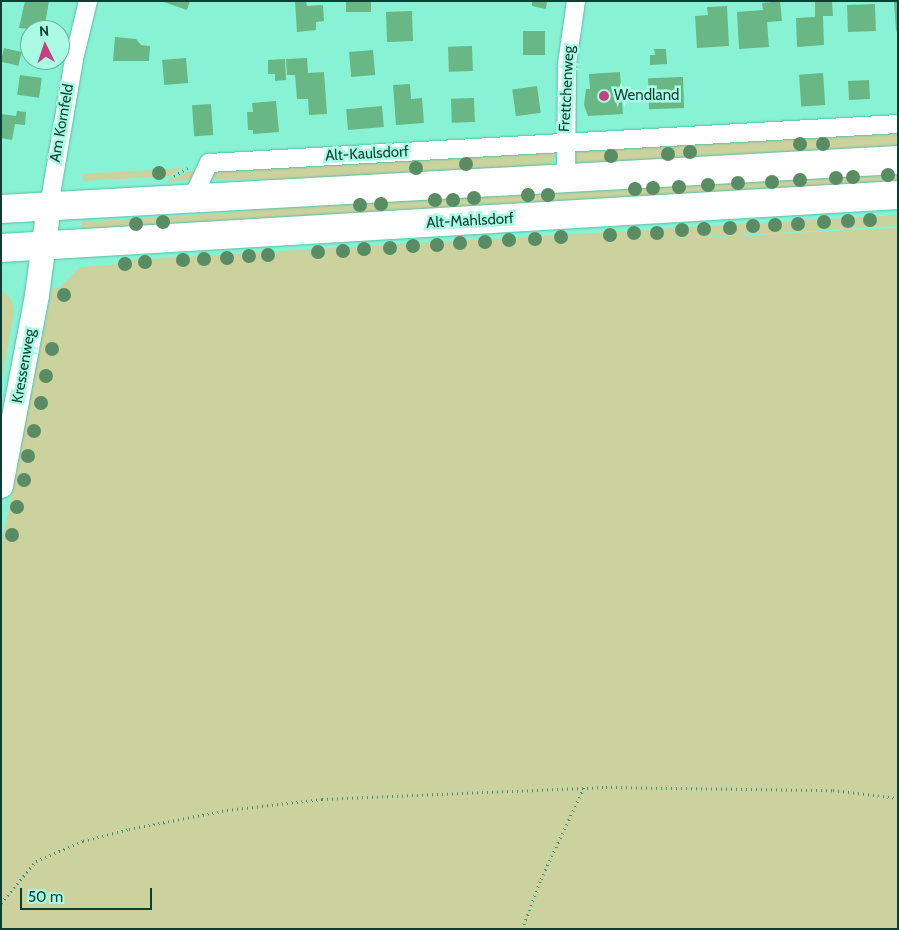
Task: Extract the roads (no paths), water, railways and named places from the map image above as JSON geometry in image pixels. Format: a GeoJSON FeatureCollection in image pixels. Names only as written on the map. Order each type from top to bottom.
{"type":"FeatureCollection","features":[{"type":"Feature","properties":{"kind":"main road"},"geometry":{"type":"LineString","coordinates":[[1,209],[898,160]]}},
{"type":"Feature","properties":{"kind":"main road","name":"Alt-Mahlsdorf"},"geometry":{"type":"LineString","coordinates":[[43,246],[898,195]]}},
{"type":"Feature","properties":{"kind":"main road"},"geometry":{"type":"LineString","coordinates":[[1,248],[43,246]]}},
{"type":"Feature","properties":{"kind":"street","name":"Am Kornfeld"},"geometry":{"type":"LineString","coordinates":[[43,246],[48,206],[76,50],[88,1]]}},
{"type":"Feature","properties":{"kind":"street","name":"Frettchenweg"},"geometry":{"type":"LineString","coordinates":[[566,178],[564,142],[567,64],[576,1]]}},
{"type":"Feature","properties":{"kind":"street"},"geometry":{"type":"LineString","coordinates":[[564,142],[898,124]]}},
{"type":"Feature","properties":{"kind":"street","name":"Alt-Kaulsdorf"},"geometry":{"type":"LineString","coordinates":[[192,199],[209,163],[564,142]]}},
{"type":"Feature","properties":{"kind":"street","name":"Kressenweg"},"geometry":{"type":"LineString","coordinates":[[1,486],[37,295],[43,246]]}},
{"type":"Feature","properties":{"kind":"place","name":"Wendland"},"geometry":{"type":"Point","coordinates":[604,96]}}]}
